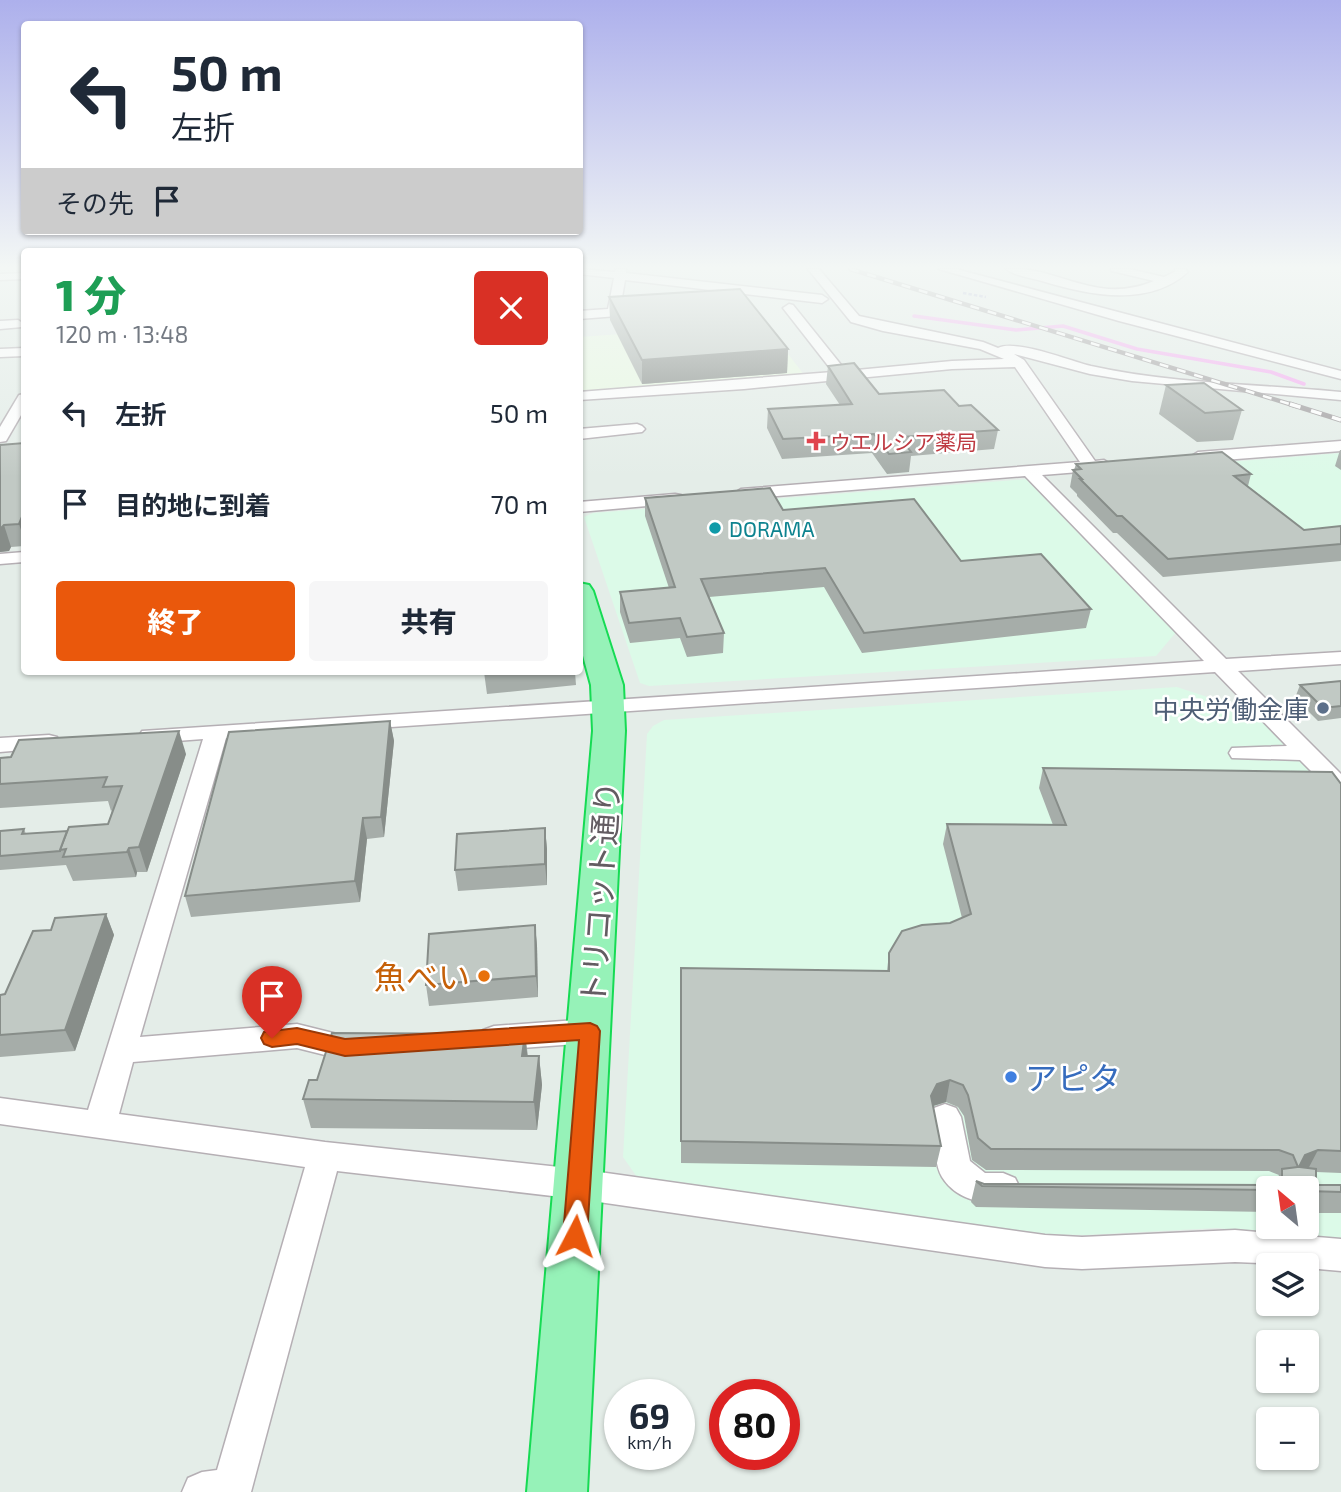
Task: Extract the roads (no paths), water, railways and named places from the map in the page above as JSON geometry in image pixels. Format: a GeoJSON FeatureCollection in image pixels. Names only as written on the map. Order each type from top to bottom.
{"type":"FeatureCollection","features":[{"type":"Feature","properties":{"kind":"highway","name":"トリコット通り"},"geometry":{"type":"LineString","coordinates":[[558,1492],[609,707],[607,685],[583,604]]}},
{"type":"Feature","properties":{"kind":"street"},"geometry":{"type":"LineString","coordinates":[[813,339],[842,375]]}},
{"type":"Feature","properties":{"kind":"street"},"geometry":{"type":"LineString","coordinates":[[943,339],[1033,354],[1103,372],[1241,389],[1341,396]]}},
{"type":"Feature","properties":{"kind":"street"},"geometry":{"type":"LineString","coordinates":[[1202,339],[1341,375]]}},
{"type":"Feature","properties":{"kind":"street"},"geometry":{"type":"LineString","coordinates":[[1230,339],[1341,367]]}},
{"type":"Feature","properties":{"kind":"street"},"geometry":{"type":"LineString","coordinates":[[994,349],[1020,363],[1091,466]]}},
{"type":"Feature","properties":{"kind":"street"},"geometry":{"type":"LineString","coordinates":[[0,353],[21,352]]}},
{"type":"Feature","properties":{"kind":"street"},"geometry":{"type":"LineString","coordinates":[[583,396],[952,365],[1020,363]]}},
{"type":"Feature","properties":{"kind":"street"},"geometry":{"type":"LineString","coordinates":[[0,438],[20,413]]}},
{"type":"Feature","properties":{"kind":"street"},"geometry":{"type":"LineString","coordinates":[[583,434],[637,429]]}},
{"type":"Feature","properties":{"kind":"street"},"geometry":{"type":"LineString","coordinates":[[0,438],[21,436]]}},
{"type":"Feature","properties":{"kind":"street"},"geometry":{"type":"LineString","coordinates":[[1188,458],[1341,446]]}},
{"type":"Feature","properties":{"kind":"street"},"geometry":{"type":"LineString","coordinates":[[729,495],[1118,464]]}},
{"type":"Feature","properties":{"kind":"street"},"geometry":{"type":"LineString","coordinates":[[1029,471],[1341,788]]}},
{"type":"Feature","properties":{"kind":"street"},"geometry":{"type":"LineString","coordinates":[[583,507],[688,498]]}},
{"type":"Feature","properties":{"kind":"street"},"geometry":{"type":"LineString","coordinates":[[0,559],[21,556]]}},
{"type":"Feature","properties":{"kind":"street"},"geometry":{"type":"LineString","coordinates":[[122,737],[1341,658]]}},
{"type":"Feature","properties":{"kind":"street"},"geometry":{"type":"LineString","coordinates":[[100,1123],[216,732]]}},
{"type":"Feature","properties":{"kind":"street"},"geometry":{"type":"LineString","coordinates":[[0,745],[68,741]]}},
{"type":"Feature","properties":{"kind":"street"},"geometry":{"type":"LineString","coordinates":[[1240,753],[1307,753]]}},
{"type":"Feature","properties":{"kind":"street"},"geometry":{"type":"LineString","coordinates":[[468,1040],[590,1031]]}},
{"type":"Feature","properties":{"kind":"street"},"geometry":{"type":"LineString","coordinates":[[122,1052],[297,1036],[345,1048],[386,1045]]}},
{"type":"Feature","properties":{"kind":"street"},"geometry":{"type":"LineString","coordinates":[[0,1111],[325,1156],[578,1184],[1045,1251],[1082,1253],[1235,1246],[1341,1255]]}},
{"type":"Feature","properties":{"kind":"street"},"geometry":{"type":"LineString","coordinates":[[944,1117],[954,1169],[979,1188],[1034,1188]]}},
{"type":"Feature","properties":{"kind":"street"},"geometry":{"type":"LineString","coordinates":[[221,1491],[325,1156]]}},
{"type":"Feature","properties":{"kind":"waterway"},"geometry":{"type":"LineString","coordinates":[[1104,339],[1137,349],[1271,372],[1304,384]]}},
{"type":"Feature","properties":{"kind":"railway"},"geometry":{"type":"LineString","coordinates":[[1077,339],[1296,406]]}},
{"type":"Feature","properties":{"kind":"railway"},"geometry":{"type":"LineString","coordinates":[[1290,404],[1341,420]]}},
{"type":"Feature","properties":{"kind":"place","name":"ウエルシア薬局"},"geometry":{"type":"Point","coordinates":[816,441]}},
{"type":"Feature","properties":{"kind":"place","name":"DORAMA"},"geometry":{"type":"Point","coordinates":[715,528]}},
{"type":"Feature","properties":{"kind":"place","name":"中央労働金庫"},"geometry":{"type":"Point","coordinates":[1323,708]}},
{"type":"Feature","properties":{"kind":"place","name":"魚べい"},"geometry":{"type":"Point","coordinates":[484,976]}},
{"type":"Feature","properties":{"kind":"place","name":"アピタ"},"geometry":{"type":"Point","coordinates":[1011,1077]}}]}
